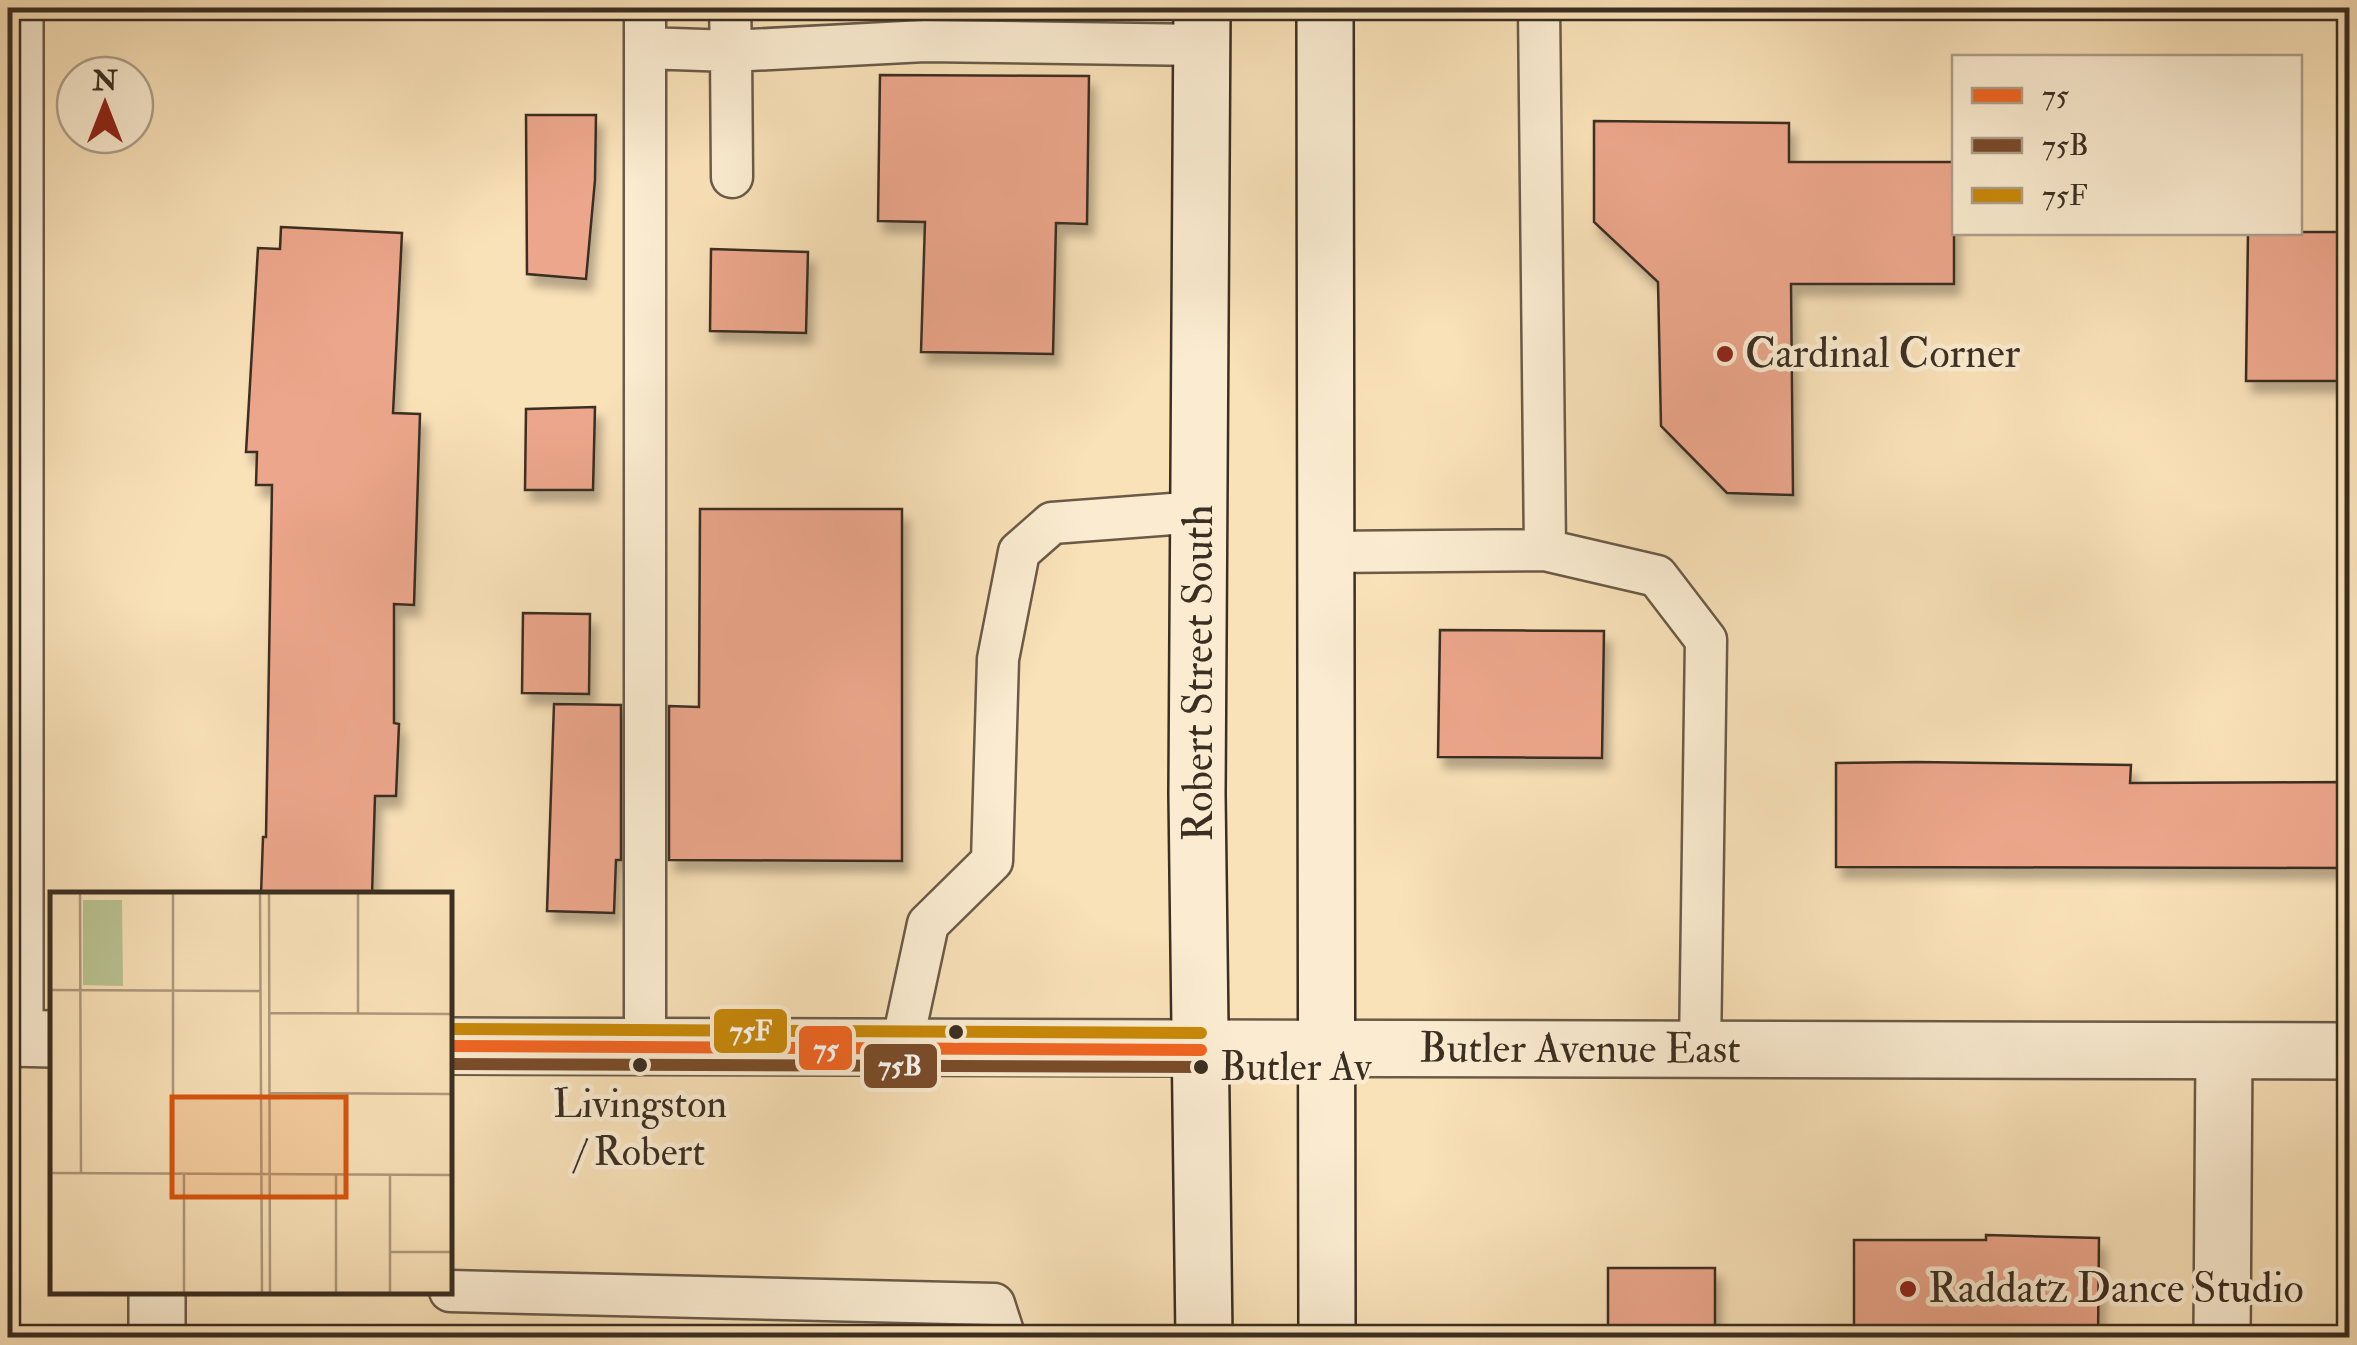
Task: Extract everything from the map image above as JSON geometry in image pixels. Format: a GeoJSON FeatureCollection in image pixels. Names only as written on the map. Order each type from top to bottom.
{"type":"FeatureCollection","features":[{"type":"Feature","properties":{"kind":"street"},"geometry":{"type":"LineString","coordinates":[[15,8],[25,1038]]}},
{"type":"Feature","properties":{"kind":"street"},"geometry":{"type":"LineString","coordinates":[[1326,8],[1327,1338]]}},
{"type":"Feature","properties":{"kind":"street","name":"Robert Street South"},"geometry":{"type":"LineString","coordinates":[[1202,26],[1197,794],[1204,1338]]}},
{"type":"Feature","properties":{"kind":"street","name":"Butler Avenue East"},"geometry":{"type":"LineString","coordinates":[[452,1046],[2350,1051]]}},
{"type":"Feature","properties":{"kind":"street"},"geometry":{"type":"LineString","coordinates":[[2222,1338],[2224,1051]]}},
{"type":"Feature","properties":{"kind":"street"},"geometry":{"type":"LineString","coordinates":[[157,1295],[157,1338]]}},
{"type":"Feature","properties":{"kind":"lane"},"geometry":{"type":"LineString","coordinates":[[645,8],[646,1048]]}},
{"type":"Feature","properties":{"kind":"lane"},"geometry":{"type":"LineString","coordinates":[[730,8],[732,176]]}},
{"type":"Feature","properties":{"kind":"lane"},"geometry":{"type":"LineString","coordinates":[[1539,8],[1546,550]]}},
{"type":"Feature","properties":{"kind":"lane"},"geometry":{"type":"LineString","coordinates":[[644,48],[730,51],[1202,26]]}},
{"type":"Feature","properties":{"kind":"lane"},"geometry":{"type":"LineString","coordinates":[[901,1049],[928,924],[992,861],[998,659],[1019,552],[1052,522],[1199,512]]}},
{"type":"Feature","properties":{"kind":"lane"},"geometry":{"type":"LineString","coordinates":[[1326,552],[1546,550],[1657,576],[1706,640],[1700,1050]]}},
{"type":"Feature","properties":{"kind":"lane"},"geometry":{"type":"LineString","coordinates":[[452,1292],[994,1304],[1005,1338]]}},
{"type":"Feature","properties":{"kind":"building"},"geometry":{"type":"Polygon","coordinates":[[[880,75],[1089,76],[1087,224],[1056,223],[1053,354],[921,352],[925,222],[878,221],[880,75]]]}},
{"type":"Feature","properties":{"kind":"building"},"geometry":{"type":"Polygon","coordinates":[[[526,115],[596,115],[586,279],[527,274],[526,115]]]}},
{"type":"Feature","properties":{"kind":"building","name":"Cardinal Corner"},"geometry":{"type":"Polygon","coordinates":[[[1594,121],[1789,123],[1789,162],[1952,162],[1954,284],[1791,284],[1793,495],[1727,493],[1661,426],[1658,282],[1594,222],[1594,121]]]}},
{"type":"Feature","properties":{"kind":"building"},"geometry":{"type":"Polygon","coordinates":[[[281,227],[402,233],[393,413],[420,414],[414,605],[394,604],[394,723],[399,724],[396,796],[375,796],[372,892],[261,892],[266,837],[272,485],[256,485],[257,452],[246,452],[258,248],[280,249],[281,227]]]}},
{"type":"Feature","properties":{"kind":"building"},"geometry":{"type":"Polygon","coordinates":[[[2350,232],[2350,381],[2246,381],[2248,235],[2350,232]]]}},
{"type":"Feature","properties":{"kind":"building"},"geometry":{"type":"Polygon","coordinates":[[[711,249],[808,252],[806,333],[710,331],[711,249]]]}},
{"type":"Feature","properties":{"kind":"building"},"geometry":{"type":"Polygon","coordinates":[[[595,407],[593,490],[525,490],[526,409],[595,407]]]}},
{"type":"Feature","properties":{"kind":"building"},"geometry":{"type":"Polygon","coordinates":[[[700,509],[902,509],[902,861],[669,860],[669,706],[699,707],[700,509]]]}},
{"type":"Feature","properties":{"kind":"building"},"geometry":{"type":"Polygon","coordinates":[[[523,613],[590,614],[589,694],[522,693],[523,613]]]}},
{"type":"Feature","properties":{"kind":"building"},"geometry":{"type":"Polygon","coordinates":[[[1440,630],[1604,631],[1602,758],[1438,757],[1440,630]]]}},
{"type":"Feature","properties":{"kind":"building"},"geometry":{"type":"Polygon","coordinates":[[[554,704],[621,705],[621,860],[616,860],[614,913],[547,911],[554,704]]]}},
{"type":"Feature","properties":{"kind":"building"},"geometry":{"type":"Polygon","coordinates":[[[1836,763],[2131,765],[2130,783],[2350,782],[2350,868],[1836,867],[1836,763]]]}},
{"type":"Feature","properties":{"kind":"building"},"geometry":{"type":"Polygon","coordinates":[[[1986,1235],[2099,1238],[2098,1338],[1854,1338],[1854,1240],[1986,1240],[1986,1235]]]}},
{"type":"Feature","properties":{"kind":"building"},"geometry":{"type":"Polygon","coordinates":[[[1608,1268],[1715,1268],[1715,1338],[1608,1338],[1608,1268]]]}},
{"type":"Feature","properties":{"kind":"transit line","name":"75F"},"geometry":{"type":"LineString","coordinates":[[452,1029],[1201,1033]]}},
{"type":"Feature","properties":{"kind":"transit line","name":"75"},"geometry":{"type":"LineString","coordinates":[[452,1046],[1201,1050]]}},
{"type":"Feature","properties":{"kind":"transit line","name":"75B"},"geometry":{"type":"LineString","coordinates":[[452,1064],[1201,1067]]}},
{"type":"Feature","properties":{"kind":"place","name":"Cardinal Corner"},"geometry":{"type":"Point","coordinates":[1725,354]}},
{"type":"Feature","properties":{"kind":"place","name":"Livingston / Robert"},"geometry":{"type":"Point","coordinates":[640,1065]}},
{"type":"Feature","properties":{"kind":"place","name":"Butler Av"},"geometry":{"type":"Point","coordinates":[1201,1067]}},
{"type":"Feature","properties":{"kind":"place","name":"Raddatz Dance Studio"},"geometry":{"type":"Point","coordinates":[1908,1289]}}]}
